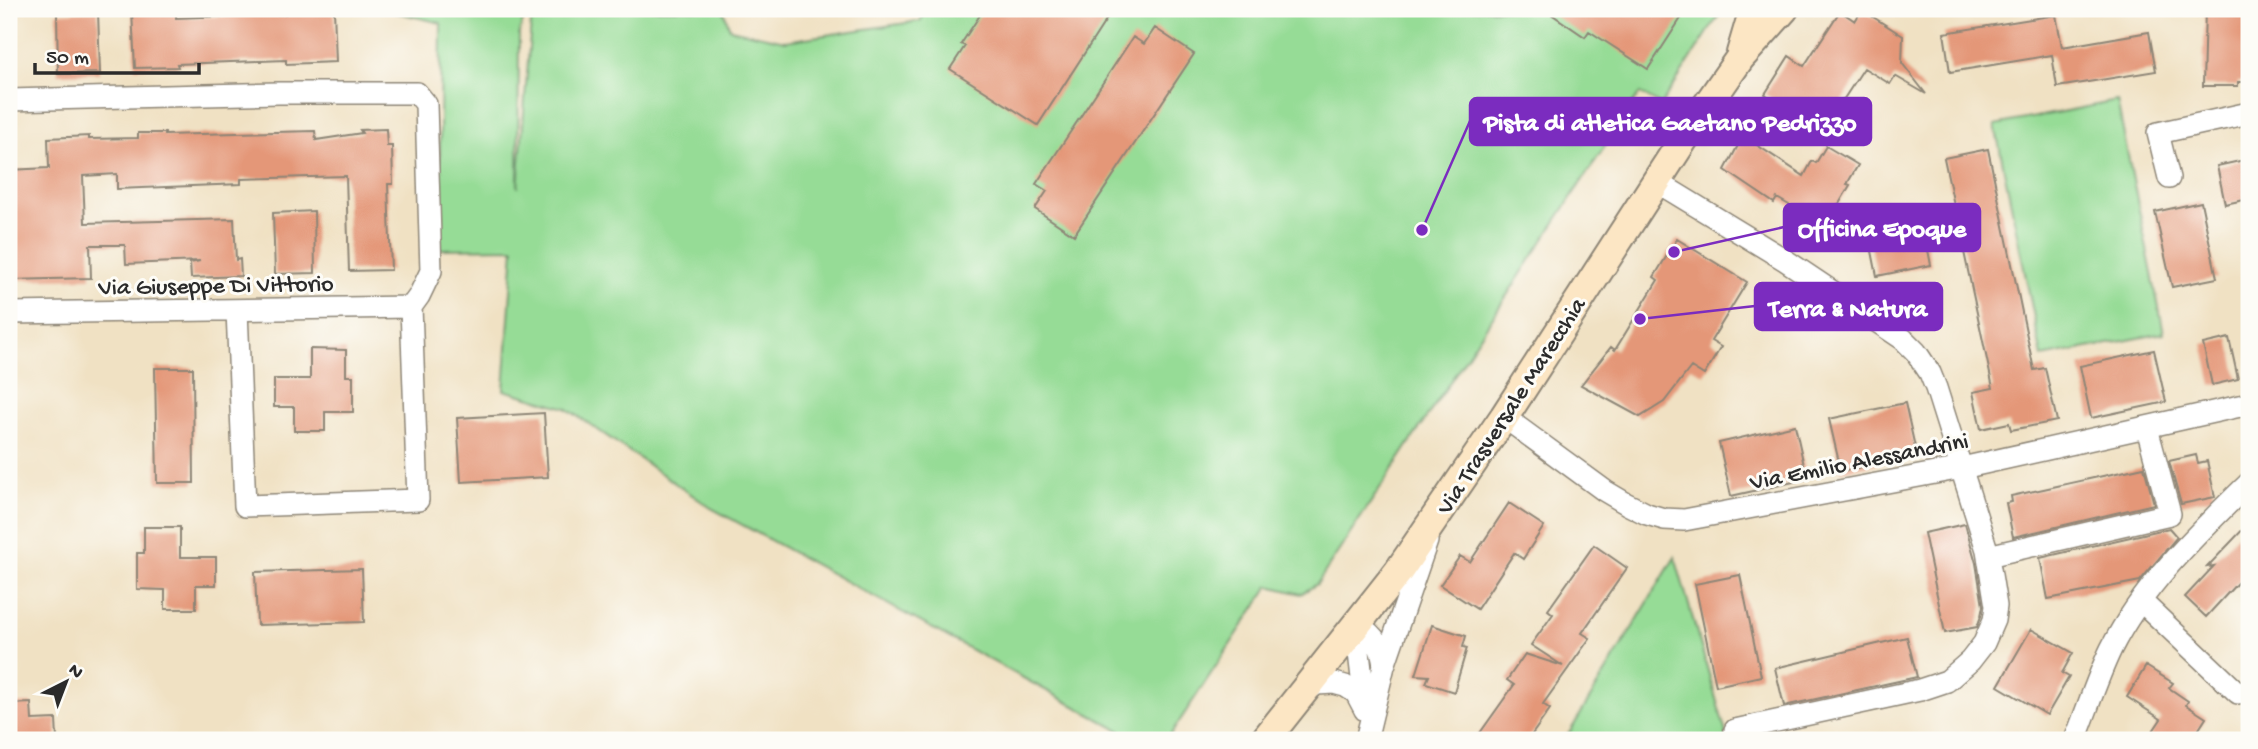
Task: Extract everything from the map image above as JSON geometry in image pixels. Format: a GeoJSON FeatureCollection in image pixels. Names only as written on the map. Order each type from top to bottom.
{"type":"FeatureCollection","features":[{"type":"Feature","properties":{"kind":"street","name":"Via Trasversale Marecchia"},"geometry":{"type":"LineString","coordinates":[[1740,58],[1754,9]]}},
{"type":"Feature","properties":{"kind":"street","name":"Via Trasversale Marecchia"},"geometry":{"type":"LineString","coordinates":[[1265,740],[1358,625],[1433,521],[1504,417],[1687,134],[1740,58],[1784,9]]}},
{"type":"Feature","properties":{"kind":"street"},"geometry":{"type":"LineString","coordinates":[[9,100],[279,93],[417,93],[426,104],[431,271],[415,301],[418,500],[244,506],[237,310]]}},
{"type":"Feature","properties":{"kind":"street"},"geometry":{"type":"LineString","coordinates":[[2169,178],[2158,133],[2249,113]]}},
{"type":"Feature","properties":{"kind":"street"},"geometry":{"type":"LineString","coordinates":[[1657,182],[1785,260],[1903,339],[1916,352],[1930,373],[1962,468],[1988,556],[1996,606],[1994,620],[1984,643],[1947,681],[1920,690],[1735,730]]}},
{"type":"Feature","properties":{"kind":"street","name":"Via Giuseppe Di Vittorio"},"geometry":{"type":"LineString","coordinates":[[9,313],[237,310],[415,301]]}},
{"type":"Feature","properties":{"kind":"street","name":"Via Emilio Alessandrini"},"geometry":{"type":"LineString","coordinates":[[1504,417],[1605,491],[1647,514],[1664,519],[1684,520],[1962,468],[2249,404]]}},
{"type":"Feature","properties":{"kind":"street"},"geometry":{"type":"LineString","coordinates":[[1988,556],[2170,514],[2147,428]]}},
{"type":"Feature","properties":{"kind":"street"},"geometry":{"type":"LineString","coordinates":[[2075,740],[2112,649],[2141,601],[2172,563],[2245,496]]}},
{"type":"Feature","properties":{"kind":"street"},"geometry":{"type":"LineString","coordinates":[[1368,737],[1384,666],[1433,521]]}},
{"type":"Feature","properties":{"kind":"street"},"geometry":{"type":"LineString","coordinates":[[2141,601],[2238,693]]}},
{"type":"Feature","properties":{"kind":"street"},"geometry":{"type":"LineString","coordinates":[[1368,737],[1364,684],[1357,648],[1358,625],[1371,633],[1377,642],[1384,666]]}},
{"type":"Feature","properties":{"kind":"street"},"geometry":{"type":"LineString","coordinates":[[1303,693],[1317,684],[1334,683],[1345,686],[1356,693],[1365,710]]}},
{"type":"Feature","properties":{"kind":"green space"},"geometry":{"type":"Polygon","coordinates":[[[382,9],[527,9],[519,33],[518,188],[531,22],[540,9],[723,9],[730,29],[785,41],[920,21],[927,9],[1723,9],[1661,105],[1640,93],[1317,584],[1301,594],[1269,586],[1167,740],[1137,740],[711,508],[566,408],[504,390],[514,248],[439,249],[441,23],[382,9]]]}},
{"type":"Feature","properties":{"kind":"green space"},"geometry":{"type":"Polygon","coordinates":[[[2117,101],[2164,333],[2042,357],[1995,125],[2117,101]]]}},
{"type":"Feature","properties":{"kind":"green space"},"geometry":{"type":"Polygon","coordinates":[[[1675,557],[1728,740],[1565,740],[1675,557]]]}},
{"type":"Feature","properties":{"kind":"building"},"geometry":{"type":"Polygon","coordinates":[[[285,9],[334,9],[336,62],[286,64],[286,60],[135,68],[132,12],[176,10],[176,18],[285,14],[285,9]]]}},
{"type":"Feature","properties":{"kind":"building"},"geometry":{"type":"Polygon","coordinates":[[[984,9],[1113,9],[1038,125],[950,69],[965,46],[961,44],[984,9]]]}},
{"type":"Feature","properties":{"kind":"building"},"geometry":{"type":"Polygon","coordinates":[[[1544,9],[1687,9],[1648,69],[1589,31],[1585,37],[1544,9]]]}},
{"type":"Feature","properties":{"kind":"building"},"geometry":{"type":"Polygon","coordinates":[[[2205,9],[2249,9],[2249,82],[2238,82],[2238,86],[2203,86],[2205,9]]]}},
{"type":"Feature","properties":{"kind":"building"},"geometry":{"type":"Polygon","coordinates":[[[1862,10],[1903,36],[1902,63],[1926,94],[1895,76],[1890,84],[1864,68],[1832,117],[1799,117],[1765,94],[1789,56],[1804,66],[1840,11],[1855,21],[1862,10]]]}},
{"type":"Feature","properties":{"kind":"building"},"geometry":{"type":"Polygon","coordinates":[[[98,11],[100,73],[58,74],[57,13],[98,11]]]}},
{"type":"Feature","properties":{"kind":"building"},"geometry":{"type":"Polygon","coordinates":[[[2056,15],[2062,47],[2149,32],[2156,71],[2057,87],[2052,55],[1950,72],[1944,33],[2056,15]]]}},
{"type":"Feature","properties":{"kind":"building"},"geometry":{"type":"Polygon","coordinates":[[[1155,28],[1194,54],[1074,235],[1035,209],[1047,191],[1036,184],[1133,37],[1144,44],[1155,28]]]}},
{"type":"Feature","properties":{"kind":"building"},"geometry":{"type":"Polygon","coordinates":[[[386,129],[387,146],[392,146],[393,184],[388,184],[391,270],[349,271],[346,176],[241,179],[241,184],[117,189],[117,174],[83,176],[85,223],[234,219],[236,260],[240,259],[241,276],[191,278],[190,263],[200,261],[126,264],[125,245],[90,245],[91,278],[9,280],[9,170],[49,168],[48,138],[138,138],[138,133],[165,135],[315,131],[316,140],[362,133],[360,130],[386,129]]]}},
{"type":"Feature","properties":{"kind":"building"},"geometry":{"type":"Polygon","coordinates":[[[1743,136],[1804,176],[1812,161],[1816,163],[1826,146],[1858,165],[1836,209],[1831,207],[1822,224],[1777,198],[1774,203],[1725,170],[1743,136]]]}},
{"type":"Feature","properties":{"kind":"building"},"geometry":{"type":"Polygon","coordinates":[[[1988,149],[2034,370],[2045,368],[2057,421],[2011,430],[2009,423],[1981,429],[1973,392],[1993,388],[1944,158],[1988,149]]]}},
{"type":"Feature","properties":{"kind":"building"},"geometry":{"type":"Polygon","coordinates":[[[2249,159],[2249,199],[2225,204],[2217,166],[2249,159]]]}},
{"type":"Feature","properties":{"kind":"building"},"geometry":{"type":"Polygon","coordinates":[[[2201,202],[2217,278],[2172,287],[2155,212],[2201,202]]]}},
{"type":"Feature","properties":{"kind":"building"},"geometry":{"type":"Polygon","coordinates":[[[314,211],[315,273],[275,274],[273,213],[314,211]]]}},
{"type":"Feature","properties":{"kind":"building"},"geometry":{"type":"Polygon","coordinates":[[[1921,215],[1931,265],[1877,276],[1867,226],[1921,215]]]}},
{"type":"Feature","properties":{"kind":"building"},"geometry":{"type":"Polygon","coordinates":[[[1677,239],[1747,282],[1711,341],[1721,347],[1704,375],[1691,367],[1664,402],[1640,417],[1581,385],[1611,347],[1615,350],[1658,280],[1654,277],[1677,239]]]}},
{"type":"Feature","properties":{"kind":"building"},"geometry":{"type":"Polygon","coordinates":[[[2229,338],[2238,379],[2212,385],[2203,344],[2229,338]]]}},
{"type":"Feature","properties":{"kind":"building"},"geometry":{"type":"Polygon","coordinates":[[[310,349],[346,350],[346,376],[353,376],[353,412],[325,412],[325,431],[294,431],[294,407],[274,407],[274,379],[310,379],[310,349]]]}},
{"type":"Feature","properties":{"kind":"building"},"geometry":{"type":"Polygon","coordinates":[[[2154,350],[2166,402],[2091,418],[2080,366],[2154,350]]]}},
{"type":"Feature","properties":{"kind":"building"},"geometry":{"type":"Polygon","coordinates":[[[155,368],[193,368],[194,483],[157,483],[155,368]]]}},
{"type":"Feature","properties":{"kind":"building"},"geometry":{"type":"Polygon","coordinates":[[[1905,403],[1917,456],[1841,471],[1829,419],[1905,403]]]}},
{"type":"Feature","properties":{"kind":"building"},"geometry":{"type":"Polygon","coordinates":[[[544,413],[548,477],[461,482],[457,418],[544,413]]]}},
{"type":"Feature","properties":{"kind":"building"},"geometry":{"type":"Polygon","coordinates":[[[1795,425],[1807,479],[1731,496],[1719,443],[1795,425]]]}},
{"type":"Feature","properties":{"kind":"building"},"geometry":{"type":"Polygon","coordinates":[[[2196,455],[2198,463],[2207,461],[2215,497],[2181,504],[2169,461],[2196,455]]]}},
{"type":"Feature","properties":{"kind":"building"},"geometry":{"type":"Polygon","coordinates":[[[2144,467],[2154,504],[2013,537],[2006,503],[2012,502],[2011,496],[2144,467]]]}},
{"type":"Feature","properties":{"kind":"building"},"geometry":{"type":"Polygon","coordinates":[[[1509,503],[1544,526],[1523,559],[1514,553],[1477,609],[1440,585],[1460,556],[1470,562],[1509,503]]]}},
{"type":"Feature","properties":{"kind":"building"},"geometry":{"type":"Polygon","coordinates":[[[2249,523],[2249,570],[2206,617],[2185,597],[2214,566],[2207,567],[2249,523]]]}},
{"type":"Feature","properties":{"kind":"building"},"geometry":{"type":"Polygon","coordinates":[[[1965,524],[1976,563],[1983,606],[1977,627],[1945,633],[1924,533],[1965,524]]]}},
{"type":"Feature","properties":{"kind":"building"},"geometry":{"type":"Polygon","coordinates":[[[144,527],[180,527],[180,557],[216,557],[216,585],[196,585],[196,609],[165,609],[165,590],[137,589],[137,553],[144,553],[144,527]]]}},
{"type":"Feature","properties":{"kind":"building"},"geometry":{"type":"Polygon","coordinates":[[[2169,528],[2177,537],[2140,581],[2048,599],[2040,558],[2169,528]]]}},
{"type":"Feature","properties":{"kind":"building"},"geometry":{"type":"Polygon","coordinates":[[[1594,545],[1627,568],[1582,633],[1590,638],[1543,704],[1550,709],[1528,740],[1475,740],[1514,685],[1507,680],[1525,654],[1563,666],[1531,645],[1553,614],[1548,610],[1594,545]]]}},
{"type":"Feature","properties":{"kind":"building"},"geometry":{"type":"Polygon","coordinates":[[[362,569],[364,622],[257,625],[255,572],[362,569]]]}},
{"type":"Feature","properties":{"kind":"building"},"geometry":{"type":"Polygon","coordinates":[[[1740,575],[1761,676],[1716,686],[1695,584],[1740,575]]]}},
{"type":"Feature","properties":{"kind":"building"},"geometry":{"type":"Polygon","coordinates":[[[1432,625],[1466,636],[1463,647],[1467,648],[1454,692],[1426,683],[1429,676],[1416,675],[1432,625]]]}},
{"type":"Feature","properties":{"kind":"building"},"geometry":{"type":"Polygon","coordinates":[[[2031,629],[2073,653],[2062,673],[2069,677],[2047,715],[1998,686],[2031,629]]]}},
{"type":"Feature","properties":{"kind":"building"},"geometry":{"type":"Polygon","coordinates":[[[1907,637],[1917,677],[1784,706],[1775,668],[1907,637]]]}},
{"type":"Feature","properties":{"kind":"building"},"geometry":{"type":"Polygon","coordinates":[[[2146,666],[2173,683],[2169,688],[2188,701],[2186,705],[2206,718],[2192,740],[2147,740],[2161,719],[2127,697],[2146,666]]]}},
{"type":"Feature","properties":{"kind":"building"},"geometry":{"type":"Polygon","coordinates":[[[31,703],[32,720],[56,719],[57,740],[9,740],[9,704],[31,703]]]}},
{"type":"Feature","properties":{"kind":"place","name":"Pista di atletica Gaetano Pedrizzo"},"geometry":{"type":"Point","coordinates":[1422,230]}},
{"type":"Feature","properties":{"kind":"place","name":"Officina Epoque"},"geometry":{"type":"Point","coordinates":[1674,252]}},
{"type":"Feature","properties":{"kind":"place","name":"Terra & Natura"},"geometry":{"type":"Point","coordinates":[1640,319]}}]}
